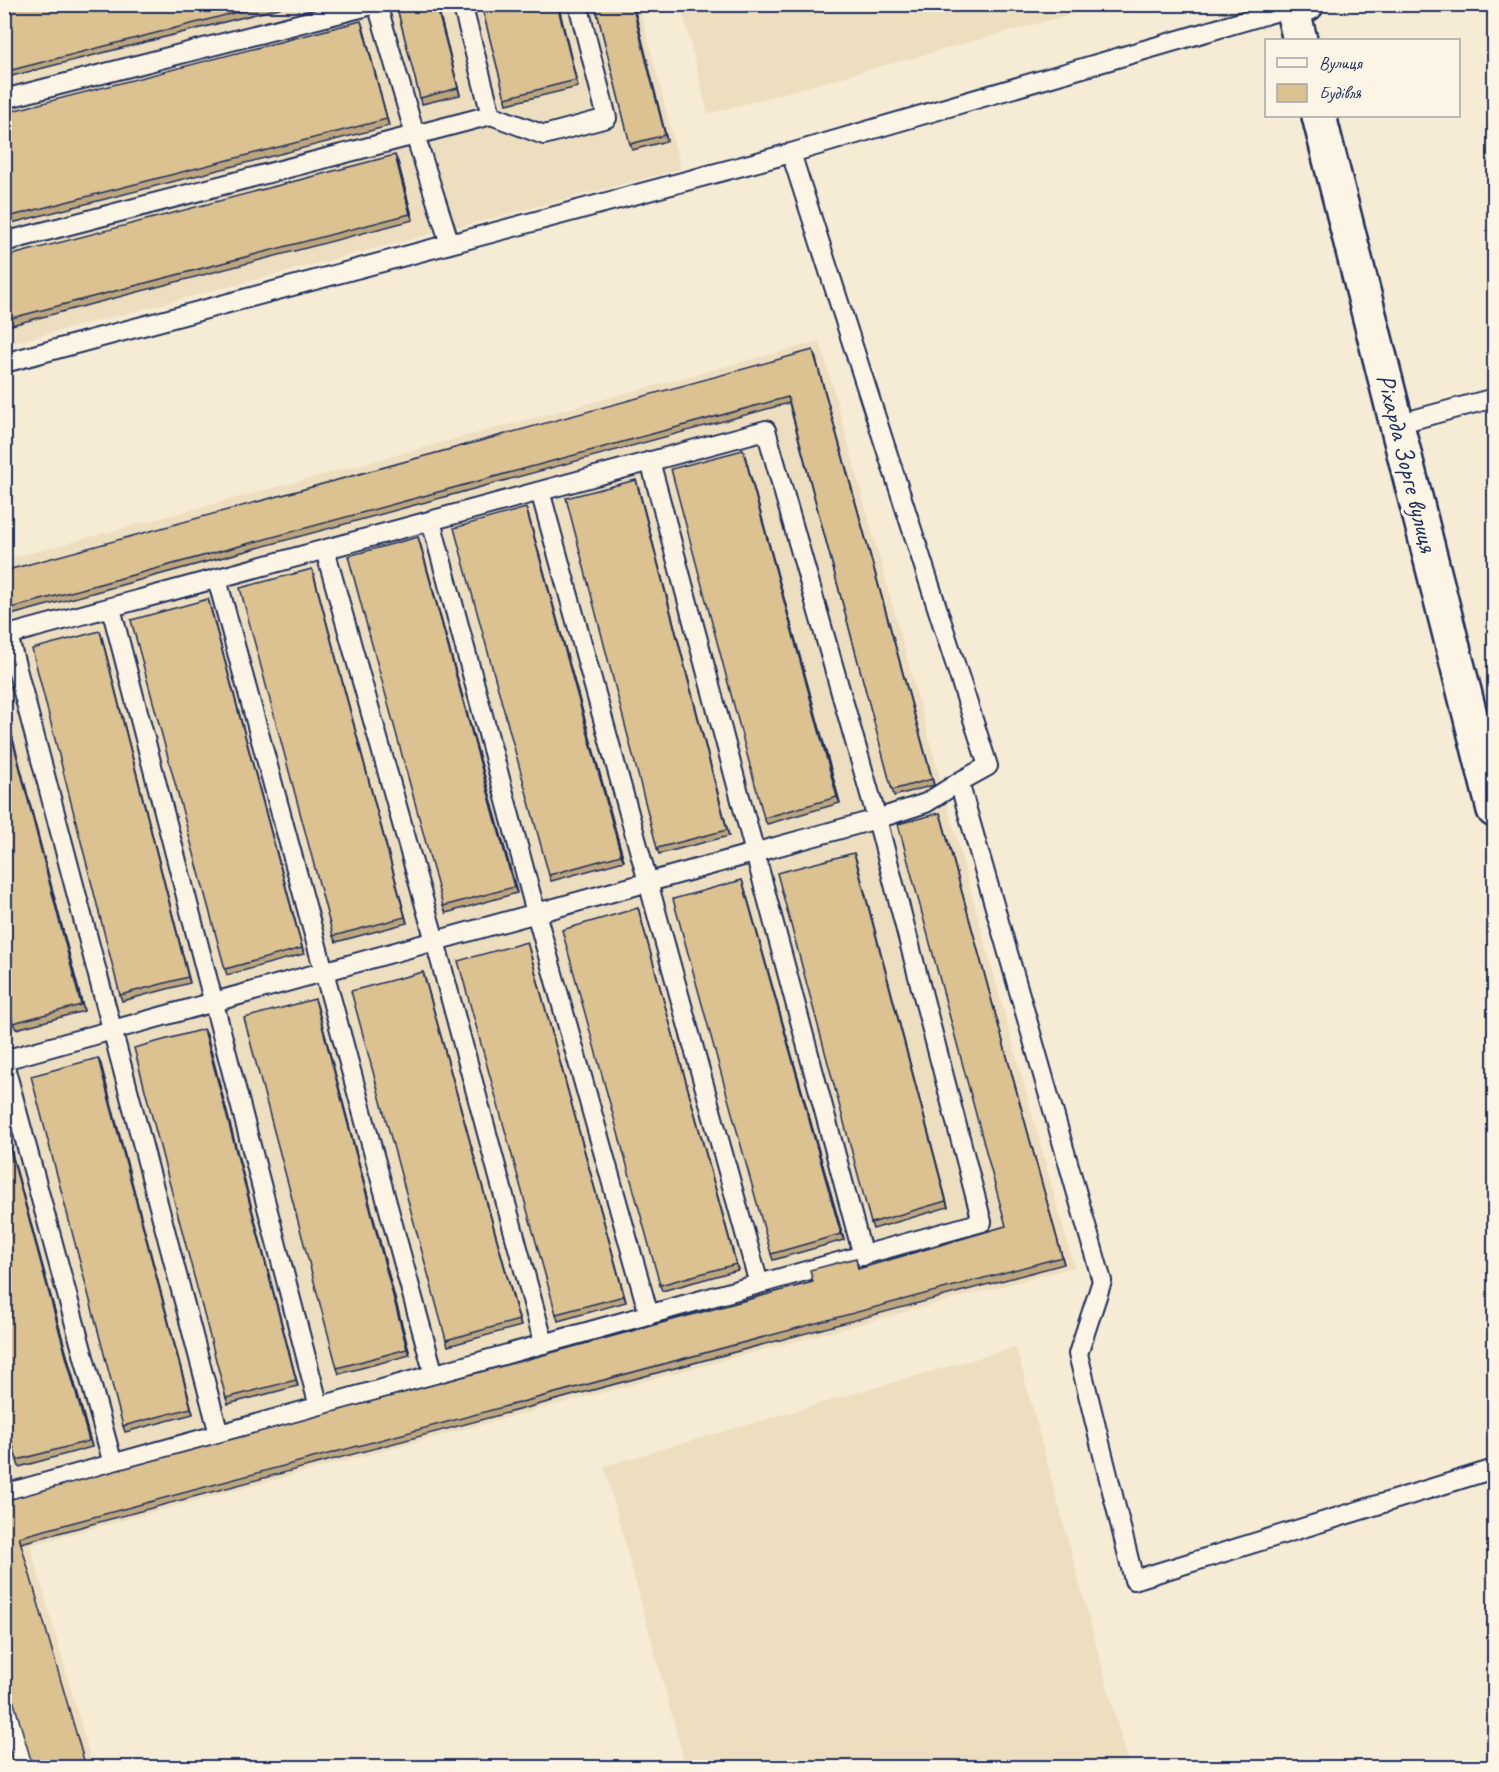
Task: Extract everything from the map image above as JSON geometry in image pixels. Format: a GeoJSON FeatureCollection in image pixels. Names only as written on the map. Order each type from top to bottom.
{"type":"FeatureCollection","features":[{"type":"Feature","properties":{"kind":"street"},"geometry":{"type":"LineString","coordinates":[[1299,6],[1300,39]]}},
{"type":"Feature","properties":{"kind":"street","name":"Ріхарда Зорге вулиця"},"geometry":{"type":"LineString","coordinates":[[1319,117],[1494,810]]}},
{"type":"Feature","properties":{"kind":"lane"},"geometry":{"type":"LineString","coordinates":[[4,99],[376,4],[450,244]]}},
{"type":"Feature","properties":{"kind":"lane"},"geometry":{"type":"LineString","coordinates":[[462,4],[491,115]]}},
{"type":"Feature","properties":{"kind":"lane"},"geometry":{"type":"LineString","coordinates":[[4,242],[491,115],[544,135],[607,118],[578,4]]}},
{"type":"Feature","properties":{"kind":"lane"},"geometry":{"type":"LineString","coordinates":[[4,363],[791,153],[1299,6]]}},
{"type":"Feature","properties":{"kind":"lane"},"geometry":{"type":"LineString","coordinates":[[113,1464],[4,1061],[877,819],[926,803],[988,766],[791,153]]}},
{"type":"Feature","properties":{"kind":"lane"},"geometry":{"type":"LineString","coordinates":[[1397,424],[1494,398]]}},
{"type":"Feature","properties":{"kind":"lane"},"geometry":{"type":"LineString","coordinates":[[5,1492],[113,1464],[982,1222],[877,819],[766,430],[6,636],[219,1434]]}},
{"type":"Feature","properties":{"kind":"lane"},"geometry":{"type":"LineString","coordinates":[[650,461],[863,1256]]}},
{"type":"Feature","properties":{"kind":"lane"},"geometry":{"type":"LineString","coordinates":[[540,491],[759,1284]]}},
{"type":"Feature","properties":{"kind":"lane"},"geometry":{"type":"LineString","coordinates":[[431,520],[536,913],[649,1315]]}},
{"type":"Feature","properties":{"kind":"lane"},"geometry":{"type":"LineString","coordinates":[[325,549],[435,941],[543,1344]]}},
{"type":"Feature","properties":{"kind":"lane"},"geometry":{"type":"LineString","coordinates":[[217,579],[434,1375]]}},
{"type":"Feature","properties":{"kind":"lane"},"geometry":{"type":"LineString","coordinates":[[111,608],[319,1407]]}},
{"type":"Feature","properties":{"kind":"lane"},"geometry":{"type":"LineString","coordinates":[[959,782],[1102,1281],[1078,1354],[1134,1580],[1494,1469]]}},
{"type":"Feature","properties":{"kind":"lane"},"geometry":{"type":"LineString","coordinates":[[4,1697],[25,1767]]}},
{"type":"Feature","properties":{"kind":"shaded area"},"geometry":{"type":"Polygon","coordinates":[[[681,4],[1105,5],[708,114],[681,4]]]}},
{"type":"Feature","properties":{"kind":"shaded area"},"geometry":{"type":"Polygon","coordinates":[[[5,5],[639,5],[681,169],[5,345],[5,5]]]}},
{"type":"Feature","properties":{"kind":"shaded area"},"geometry":{"type":"Polygon","coordinates":[[[820,341],[1074,1267],[30,1545],[93,1767],[5,1768],[5,560],[820,341]]]}},
{"type":"Feature","properties":{"kind":"shaded area"},"geometry":{"type":"Polygon","coordinates":[[[1016,1347],[1129,1767],[686,1767],[604,1466],[1016,1347]]]}},
{"type":"Feature","properties":{"kind":"building"},"geometry":{"type":"Polygon","coordinates":[[[4,4],[269,4],[4,72],[4,4]]]}},
{"type":"Feature","properties":{"kind":"building"},"geometry":{"type":"Polygon","coordinates":[[[396,4],[436,4],[458,88],[420,98],[396,4]]]}},
{"type":"Feature","properties":{"kind":"building"},"geometry":{"type":"Polygon","coordinates":[[[481,4],[557,4],[576,80],[505,98],[481,4]]]}},
{"type":"Feature","properties":{"kind":"building"},"geometry":{"type":"Polygon","coordinates":[[[595,4],[632,4],[665,135],[630,144],[595,4]]]}},
{"type":"Feature","properties":{"kind":"building"},"geometry":{"type":"Polygon","coordinates":[[[361,21],[387,119],[4,218],[4,113],[361,21]]]}},
{"type":"Feature","properties":{"kind":"building"},"geometry":{"type":"Polygon","coordinates":[[[395,155],[410,214],[4,320],[4,257],[395,155]]]}},
{"type":"Feature","properties":{"kind":"building"},"geometry":{"type":"Polygon","coordinates":[[[813,350],[932,779],[892,790],[788,397],[4,610],[4,571],[813,350]]]}},
{"type":"Feature","properties":{"kind":"building"},"geometry":{"type":"Polygon","coordinates":[[[743,450],[837,797],[764,818],[671,469],[743,450]]]}},
{"type":"Feature","properties":{"kind":"building"},"geometry":{"type":"Polygon","coordinates":[[[636,480],[727,830],[657,848],[566,498],[636,480]]]}},
{"type":"Feature","properties":{"kind":"building"},"geometry":{"type":"Polygon","coordinates":[[[526,508],[621,855],[549,875],[454,528],[526,508]]]}},
{"type":"Feature","properties":{"kind":"building"},"geometry":{"type":"Polygon","coordinates":[[[418,537],[514,887],[443,906],[348,556],[418,537]]]}},
{"type":"Feature","properties":{"kind":"building"},"geometry":{"type":"Polygon","coordinates":[[[312,569],[405,917],[333,936],[240,588],[312,569]]]}},
{"type":"Feature","properties":{"kind":"building"},"geometry":{"type":"Polygon","coordinates":[[[208,599],[302,948],[225,969],[131,620],[208,599]]]}},
{"type":"Feature","properties":{"kind":"building"},"geometry":{"type":"Polygon","coordinates":[[[100,631],[188,977],[120,995],[32,649],[100,631]]]}},
{"type":"Feature","properties":{"kind":"building"},"geometry":{"type":"Polygon","coordinates":[[[4,707],[81,1005],[13,1023],[4,990],[4,707]]]}},
{"type":"Feature","properties":{"kind":"building"},"geometry":{"type":"Polygon","coordinates":[[[940,813],[1062,1257],[19,1537],[86,1767],[33,1767],[4,1669],[4,1501],[813,1282],[810,1270],[856,1258],[858,1269],[1006,1226],[898,824],[940,813]]]}},
{"type":"Feature","properties":{"kind":"building"},"geometry":{"type":"Polygon","coordinates":[[[854,853],[946,1201],[871,1223],[777,873],[854,853]]]}},
{"type":"Feature","properties":{"kind":"building"},"geometry":{"type":"Polygon","coordinates":[[[742,880],[841,1234],[771,1254],[673,899],[742,880]]]}},
{"type":"Feature","properties":{"kind":"building"},"geometry":{"type":"Polygon","coordinates":[[[638,908],[736,1264],[660,1285],[562,930],[638,908]]]}},
{"type":"Feature","properties":{"kind":"building"},"geometry":{"type":"Polygon","coordinates":[[[527,942],[624,1296],[556,1314],[458,961],[527,942]]]}},
{"type":"Feature","properties":{"kind":"building"},"geometry":{"type":"Polygon","coordinates":[[[423,972],[519,1320],[446,1340],[351,991],[423,972]]]}},
{"type":"Feature","properties":{"kind":"building"},"geometry":{"type":"Polygon","coordinates":[[[315,999],[407,1349],[337,1368],[244,1018],[315,999]]]}},
{"type":"Feature","properties":{"kind":"building"},"geometry":{"type":"Polygon","coordinates":[[[204,1029],[296,1380],[226,1398],[134,1048],[204,1029]]]}},
{"type":"Feature","properties":{"kind":"building"},"geometry":{"type":"Polygon","coordinates":[[[98,1058],[191,1408],[123,1426],[31,1076],[98,1058]]]}},
{"type":"Feature","properties":{"kind":"building"},"geometry":{"type":"Polygon","coordinates":[[[4,1127],[89,1441],[17,1460],[4,1413],[4,1127]]]}}]}
